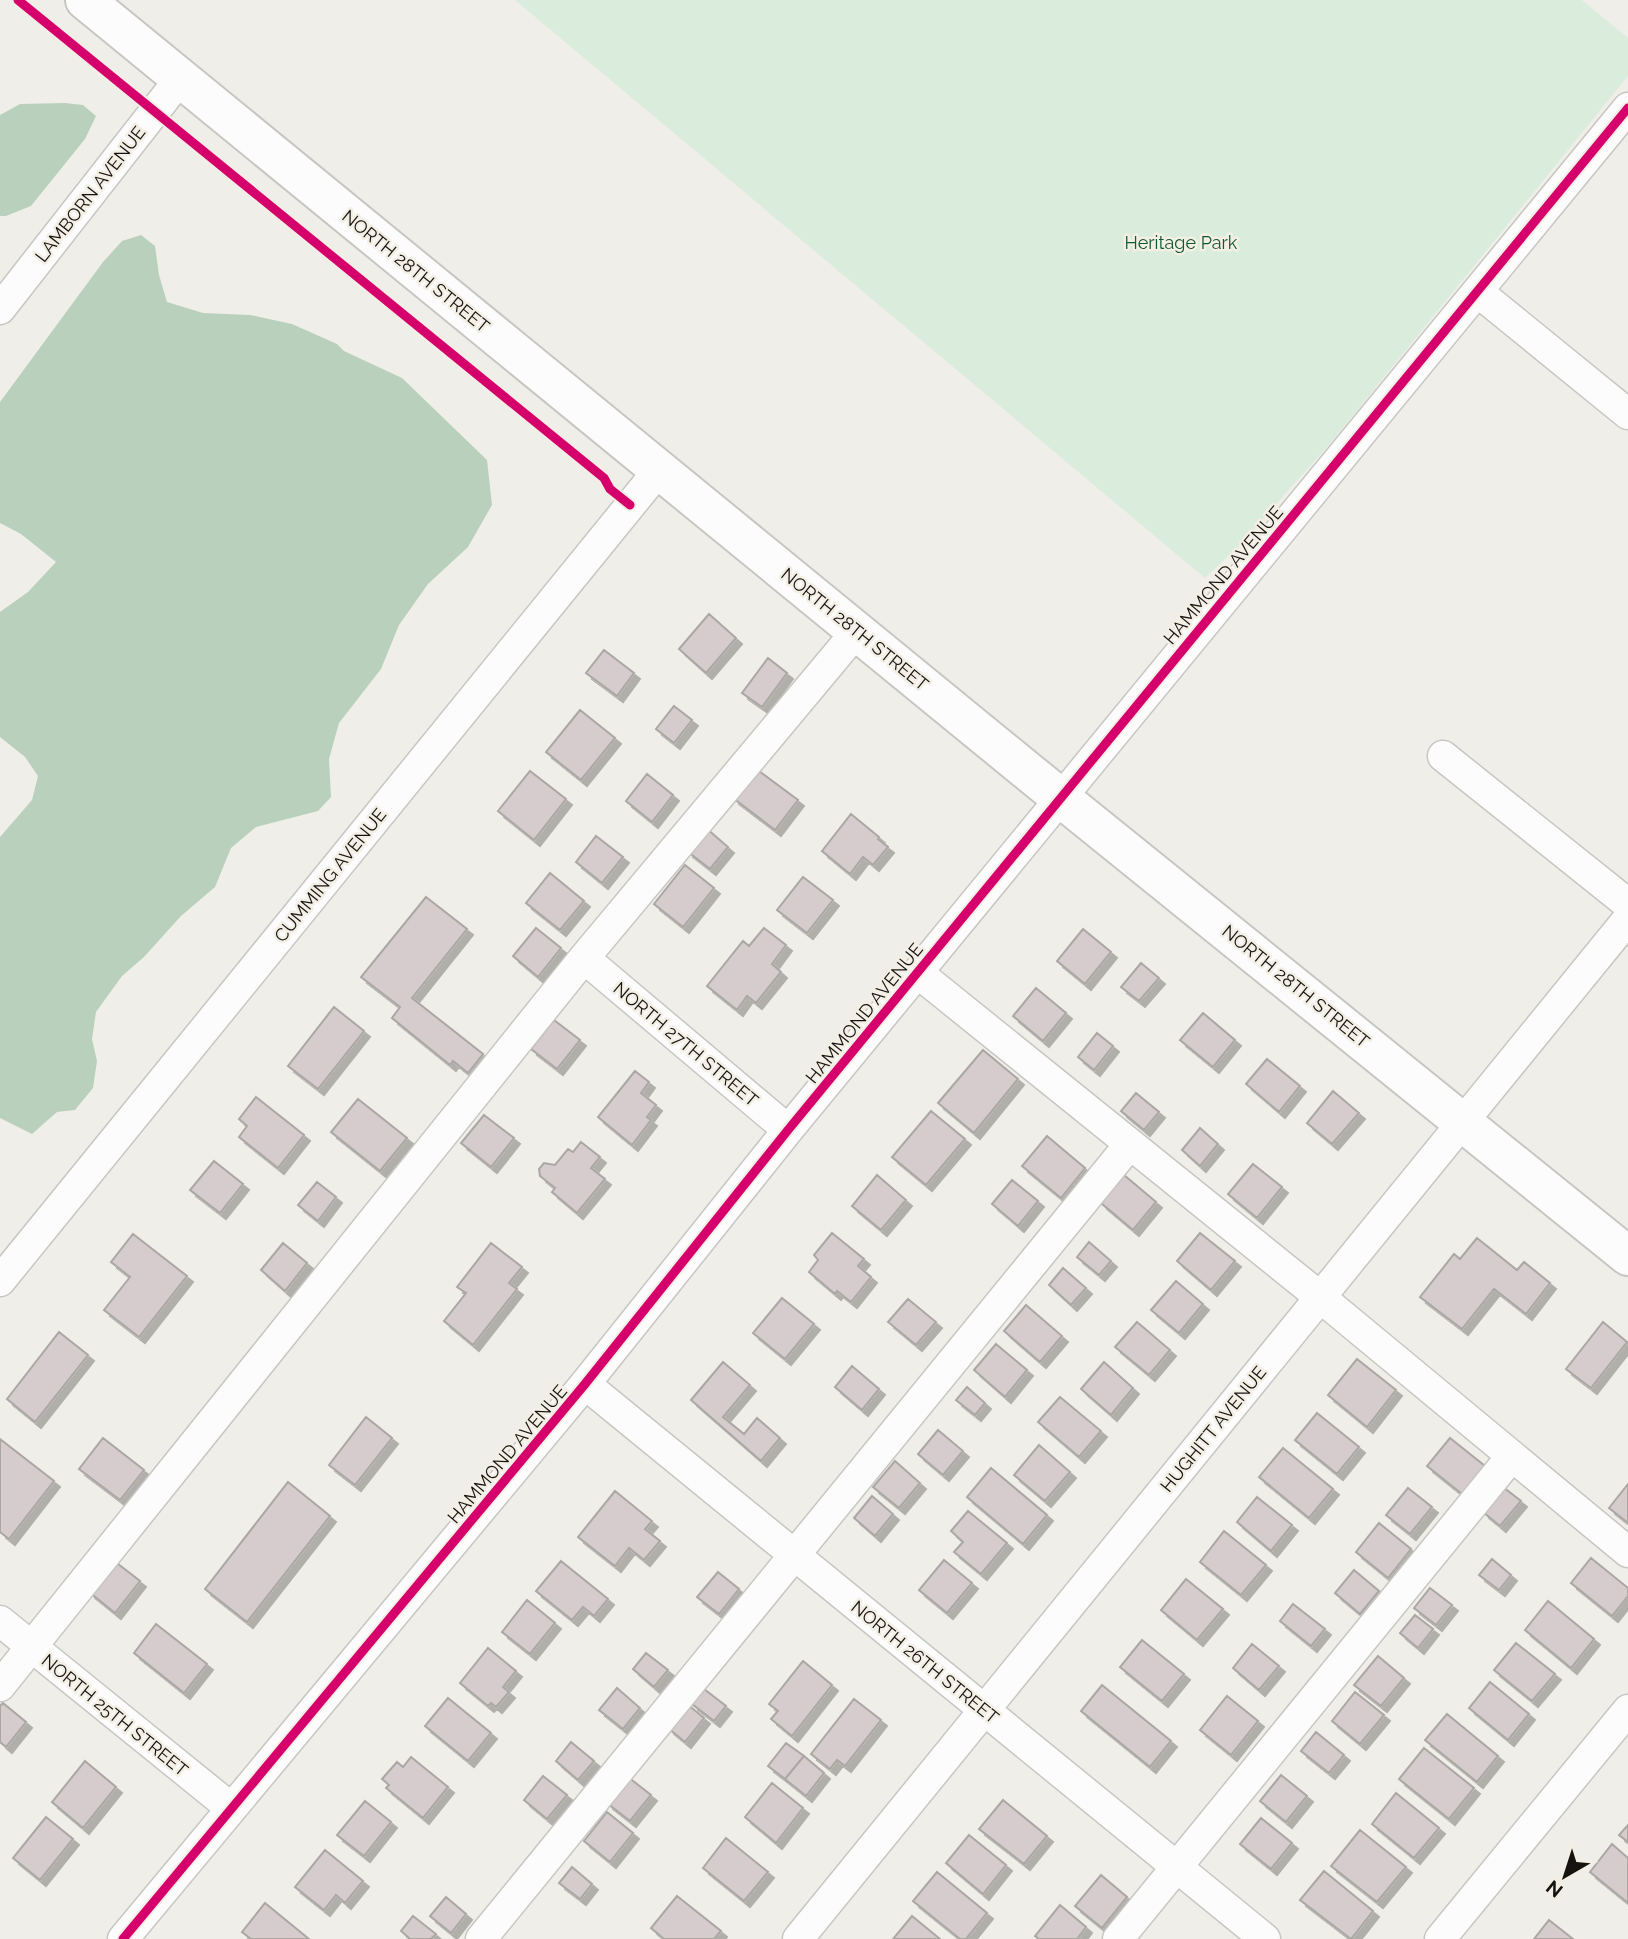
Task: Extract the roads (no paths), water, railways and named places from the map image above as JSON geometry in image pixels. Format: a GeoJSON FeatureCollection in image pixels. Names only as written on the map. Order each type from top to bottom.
{"type":"FeatureCollection","features":[{"type":"Feature","properties":{"kind":"main road","name":"NORTH 28TH STREET"},"geometry":{"type":"LineString","coordinates":[[85,0],[1060,797],[1628,1256]]}},
{"type":"Feature","properties":{"kind":"street","name":"LAMBORN AVENUE"},"geometry":{"type":"LineString","coordinates":[[0,309],[180,79]]}},
{"type":"Feature","properties":{"kind":"street","name":"HAMMOND AVENUE"},"geometry":{"type":"LineString","coordinates":[[123,1939],[585,1384],[1060,797],[1628,108]]}},
{"type":"Feature","properties":{"kind":"street"},"geometry":{"type":"LineString","coordinates":[[1478,292],[1628,414]]}},
{"type":"Feature","properties":{"kind":"street","name":"CUMMING AVENUE"},"geometry":{"type":"LineString","coordinates":[[0,1281],[659,470]]}},
{"type":"Feature","properties":{"kind":"street"},"geometry":{"type":"LineString","coordinates":[[0,1686],[584,958],[857,631]]}},
{"type":"Feature","properties":{"kind":"street"},"geometry":{"type":"LineString","coordinates":[[1443,756],[1628,904]]}},
{"type":"Feature","properties":{"kind":"street","name":"HUGHITT AVENUE"},"geometry":{"type":"LineString","coordinates":[[798,1939],[1628,919]]}},
{"type":"Feature","properties":{"kind":"street","name":"NORTH 27TH STREET"},"geometry":{"type":"LineString","coordinates":[[584,958],[788,1130]]}},
{"type":"Feature","properties":{"kind":"street"},"geometry":{"type":"LineString","coordinates":[[918,972],[1320,1297],[1628,1552]]}},
{"type":"Feature","properties":{"kind":"street"},"geometry":{"type":"LineString","coordinates":[[481,1939],[1130,1144]]}},
{"type":"Feature","properties":{"kind":"street","name":"NORTH 26TH STREET"},"geometry":{"type":"LineString","coordinates":[[585,1384],[1265,1939]]}},
{"type":"Feature","properties":{"kind":"street"},"geometry":{"type":"LineString","coordinates":[[1118,1939],[1512,1456]]}},
{"type":"Feature","properties":{"kind":"street","name":"NORTH 25TH STREET"},"geometry":{"type":"LineString","coordinates":[[0,1621],[231,1808]]}},
{"type":"Feature","properties":{"kind":"street"},"geometry":{"type":"LineString","coordinates":[[1440,1939],[1628,1710]]}},
{"type":"Feature","properties":{"kind":"park label","name":"Heritage Park"},"geometry":{"type":"Point","coordinates":[1181,242]}}]}
